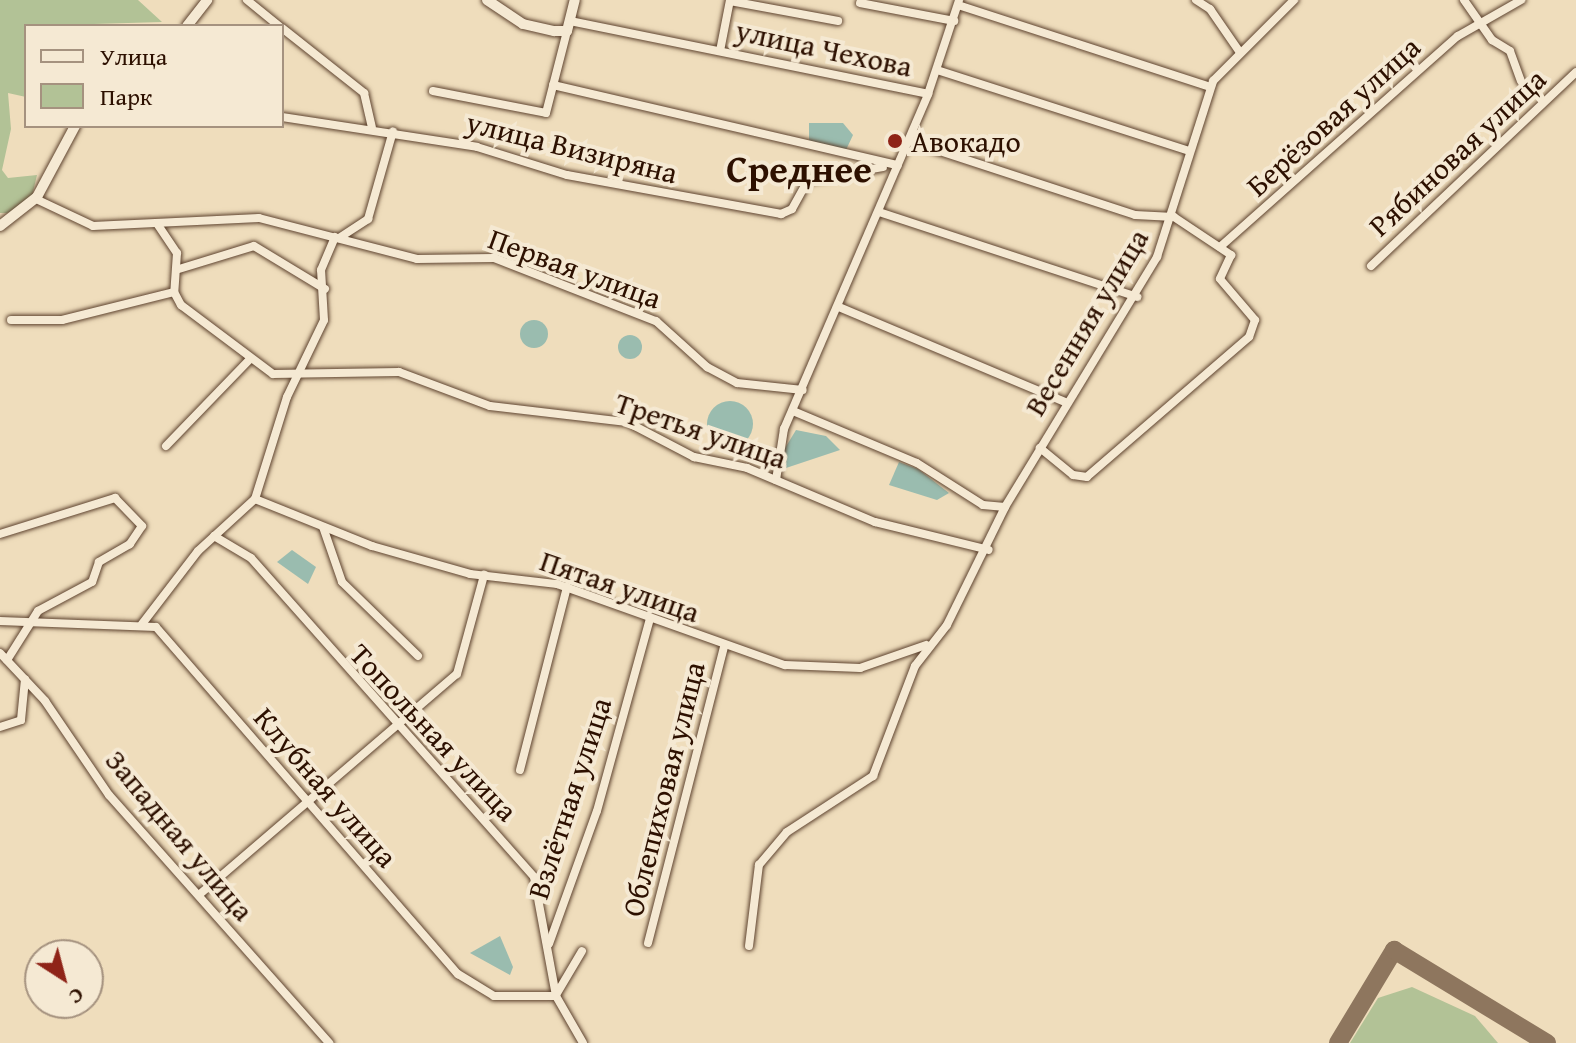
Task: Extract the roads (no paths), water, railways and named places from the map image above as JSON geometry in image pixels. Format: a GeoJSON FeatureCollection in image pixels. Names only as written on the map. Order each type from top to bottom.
{"type":"FeatureCollection","features":[{"type":"Feature","properties":{"kind":"street"},"geometry":{"type":"LineString","coordinates":[[189,24],[207,0]]}},
{"type":"Feature","properties":{"kind":"street"},"geometry":{"type":"LineString","coordinates":[[247,0],[277,24]]}},
{"type":"Feature","properties":{"kind":"street"},"geometry":{"type":"LineString","coordinates":[[487,0],[533,28],[569,26]]}},
{"type":"Feature","properties":{"kind":"street"},"geometry":{"type":"LineString","coordinates":[[433,91],[546,113],[575,0]]}},
{"type":"Feature","properties":{"kind":"street"},"geometry":{"type":"LineString","coordinates":[[1196,0],[1239,51]]}},
{"type":"Feature","properties":{"kind":"street","name":"Весенняя улица"},"geometry":{"type":"LineString","coordinates":[[989,550],[1005,507],[1067,403],[1137,297],[1174,217],[1189,151],[1210,87],[1239,51],[1294,0]]}},
{"type":"Feature","properties":{"kind":"street"},"geometry":{"type":"LineString","coordinates":[[1464,0],[1478,23],[1510,51],[1521,81]]}},
{"type":"Feature","properties":{"kind":"street","name":"Берёзовая улица"},"geometry":{"type":"LineString","coordinates":[[1220,247],[1478,23],[1521,0]]}},
{"type":"Feature","properties":{"kind":"street"},"geometry":{"type":"LineString","coordinates":[[720,51],[730,1],[838,21]]}},
{"type":"Feature","properties":{"kind":"street"},"geometry":{"type":"LineString","coordinates":[[860,3],[954,21]]}},
{"type":"Feature","properties":{"kind":"street"},"geometry":{"type":"LineString","coordinates":[[776,480],[793,411],[909,141],[937,70],[958,3],[1210,87]]}},
{"type":"Feature","properties":{"kind":"street","name":"улица Чехова"},"geometry":{"type":"LineString","coordinates":[[569,26],[720,51],[928,94]]}},
{"type":"Feature","properties":{"kind":"street"},"geometry":{"type":"LineString","coordinates":[[284,29],[368,98],[372,127]]}},
{"type":"Feature","properties":{"kind":"street","name":"улица Чехова"},"geometry":{"type":"LineString","coordinates":[[937,70],[1189,151]]}},
{"type":"Feature","properties":{"kind":"street","name":"Рябиновая улица"},"geometry":{"type":"LineString","coordinates":[[1371,266],[1576,72]]}},
{"type":"Feature","properties":{"kind":"street"},"geometry":{"type":"LineString","coordinates":[[553,85],[787,136],[883,167],[898,165]]}},
{"type":"Feature","properties":{"kind":"street","name":"улица Визиряна"},"geometry":{"type":"LineString","coordinates":[[284,117],[372,127],[493,150],[567,175],[781,214],[792,209],[808,180],[883,167]]}},
{"type":"Feature","properties":{"kind":"street"},"geometry":{"type":"LineString","coordinates":[[0,226],[36,199],[74,128]]}},
{"type":"Feature","properties":{"kind":"street"},"geometry":{"type":"LineString","coordinates":[[0,621],[33,619],[142,624],[214,536],[255,499],[298,378],[324,320],[325,289],[321,270],[337,238],[368,219],[393,131]]}},
{"type":"Feature","properties":{"kind":"street"},"geometry":{"type":"LineString","coordinates":[[909,141],[1135,215],[1174,217],[1231,255],[1220,279],[1255,320],[1249,337],[1087,477],[1073,475],[1040,448]]}},
{"type":"Feature","properties":{"kind":"street","name":"Первая улица"},"geometry":{"type":"LineString","coordinates":[[36,199],[93,226],[259,218],[417,259],[494,258],[656,321],[707,367],[737,383],[803,390]]}},
{"type":"Feature","properties":{"kind":"street"},"geometry":{"type":"LineString","coordinates":[[879,212],[1137,297]]}},
{"type":"Feature","properties":{"kind":"street"},"geometry":{"type":"LineString","coordinates":[[158,225],[179,269],[174,292],[187,311],[250,359],[298,378]]}},
{"type":"Feature","properties":{"kind":"street"},"geometry":{"type":"LineString","coordinates":[[179,269],[254,246],[325,289]]}},
{"type":"Feature","properties":{"kind":"street"},"geometry":{"type":"LineString","coordinates":[[11,320],[62,320],[174,292]]}},
{"type":"Feature","properties":{"kind":"street"},"geometry":{"type":"LineString","coordinates":[[839,307],[1067,403]]}},
{"type":"Feature","properties":{"kind":"street"},"geometry":{"type":"LineString","coordinates":[[166,446],[250,359]]}},
{"type":"Feature","properties":{"kind":"street","name":"Третья улица"},"geometry":{"type":"LineString","coordinates":[[298,378],[399,372],[490,406],[627,422],[694,457],[776,480],[875,522],[989,550]]}},
{"type":"Feature","properties":{"kind":"street"},"geometry":{"type":"LineString","coordinates":[[793,411],[917,463],[983,505],[1005,507]]}},
{"type":"Feature","properties":{"kind":"street"},"geometry":{"type":"LineString","coordinates":[[0,534],[32,530],[106,499],[136,513],[136,539],[99,562],[92,582],[33,619],[7,660]]}},
{"type":"Feature","properties":{"kind":"street","name":"Пятая улица"},"geometry":{"type":"LineString","coordinates":[[255,499],[323,527],[484,575],[567,587],[724,647],[785,665],[848,668],[927,644]]}},
{"type":"Feature","properties":{"kind":"street"},"geometry":{"type":"LineString","coordinates":[[323,527],[342,582],[418,656]]}},
{"type":"Feature","properties":{"kind":"street","name":"Топольная улица"},"geometry":{"type":"LineString","coordinates":[[214,536],[244,552],[534,877],[556,996]]}},
{"type":"Feature","properties":{"kind":"street"},"geometry":{"type":"LineString","coordinates":[[749,946],[759,865],[787,832],[869,782],[927,644],[947,625],[989,550]]}},
{"type":"Feature","properties":{"kind":"street"},"geometry":{"type":"LineString","coordinates":[[200,894],[304,799],[462,667],[484,575]]}},
{"type":"Feature","properties":{"kind":"street"},"geometry":{"type":"LineString","coordinates":[[520,770],[567,587]]}},
{"type":"Feature","properties":{"kind":"street","name":"Взлётная улица"},"geometry":{"type":"LineString","coordinates":[[548,947],[558,902],[597,811],[650,618]]}},
{"type":"Feature","properties":{"kind":"street","name":"Клубная улица"},"geometry":{"type":"LineString","coordinates":[[142,624],[163,633],[304,799],[468,983],[494,996],[556,996]]}},
{"type":"Feature","properties":{"kind":"street","name":"Облепиховая улица"},"geometry":{"type":"LineString","coordinates":[[648,943],[724,647]]}},
{"type":"Feature","properties":{"kind":"street","name":"Западная улица"},"geometry":{"type":"LineString","coordinates":[[0,653],[25,679],[109,795],[329,1043]]}},
{"type":"Feature","properties":{"kind":"street"},"geometry":{"type":"LineString","coordinates":[[0,727],[21,720],[25,679]]}},
{"type":"Feature","properties":{"kind":"street"},"geometry":{"type":"LineString","coordinates":[[582,951],[556,996],[583,1043]]}},
{"type":"Feature","properties":{"kind":"place","name":"Авокадо"},"geometry":{"type":"Point","coordinates":[895,141]}},
{"type":"Feature","properties":{"kind":"district","name":"Среднее"},"geometry":{"type":"Point","coordinates":[799,169]}}]}
